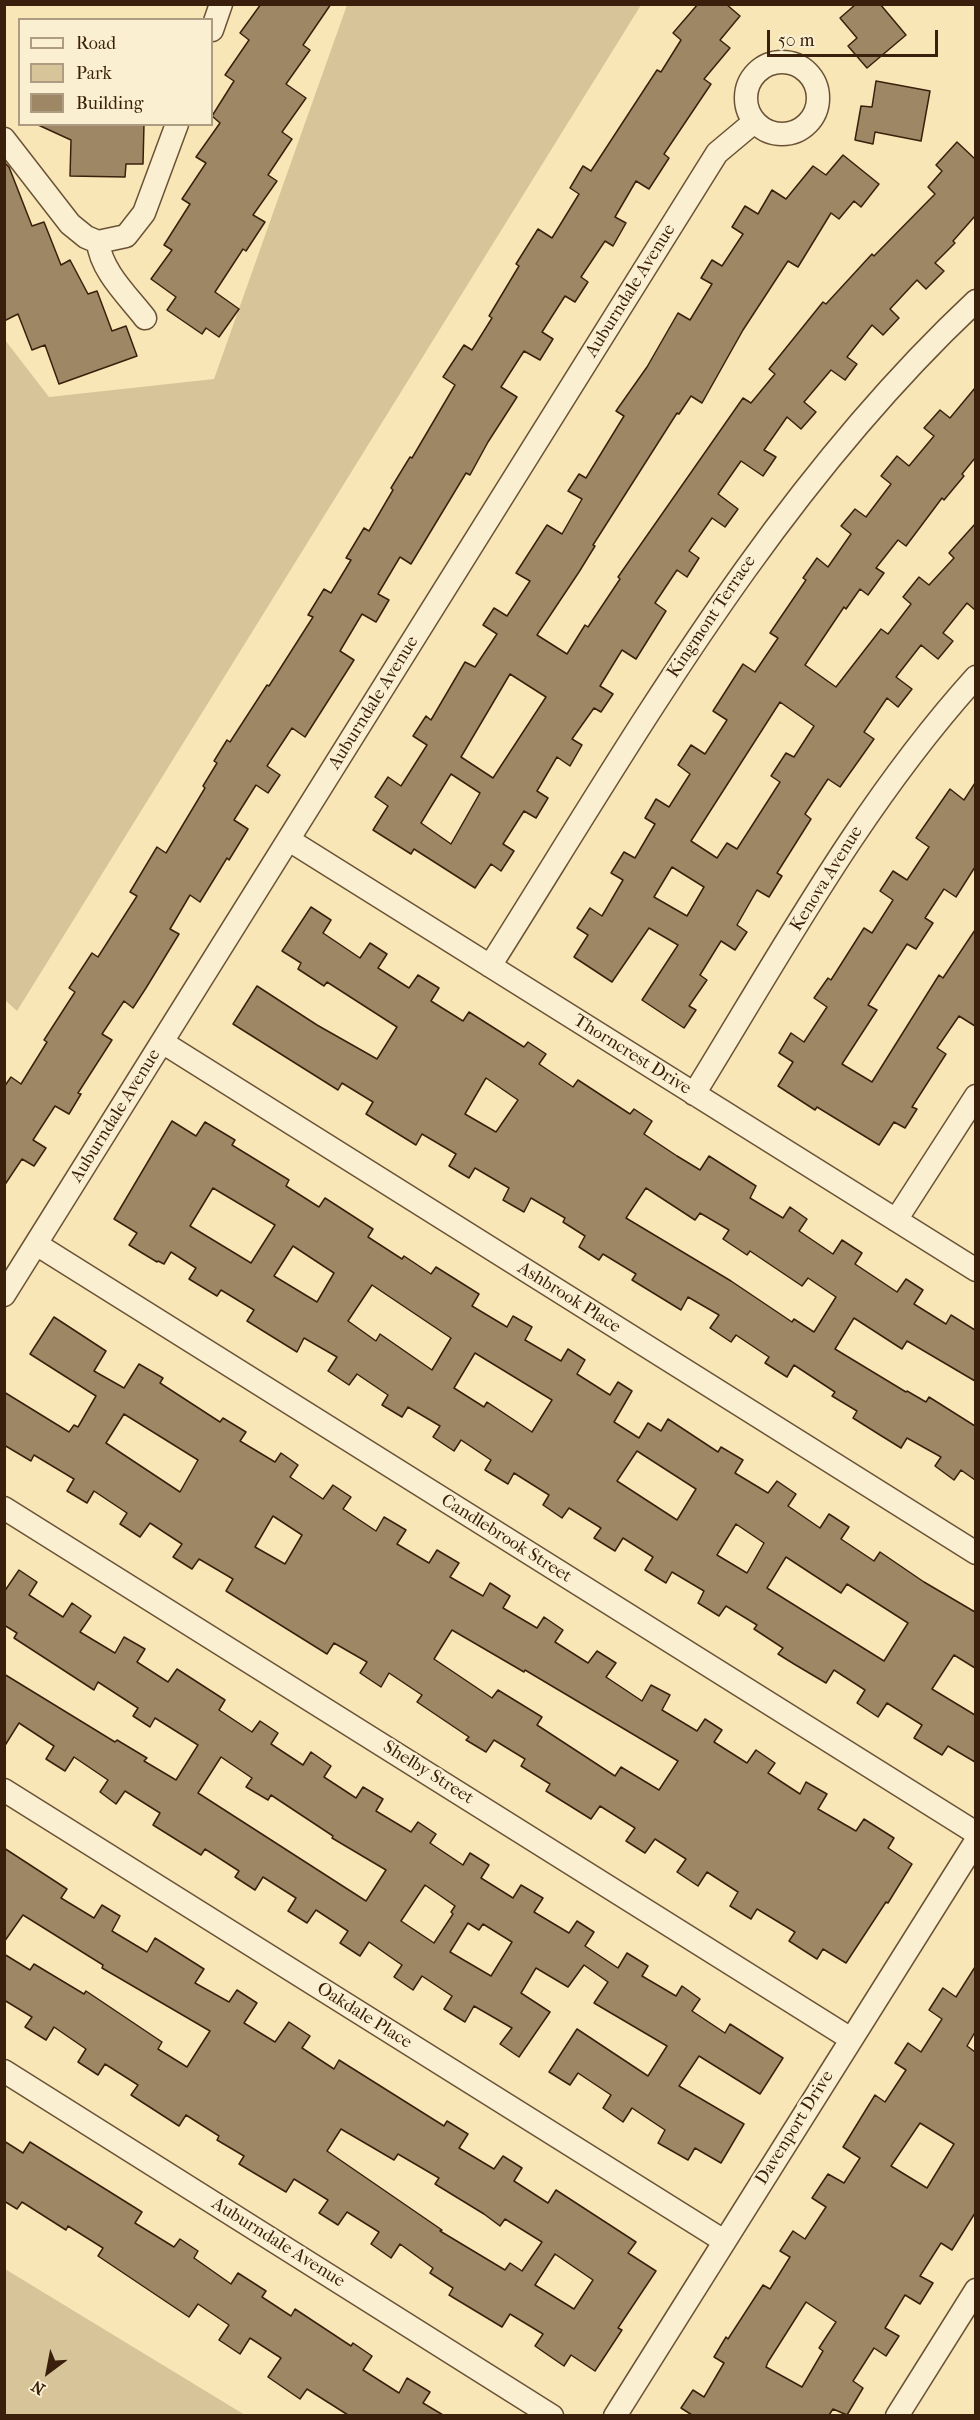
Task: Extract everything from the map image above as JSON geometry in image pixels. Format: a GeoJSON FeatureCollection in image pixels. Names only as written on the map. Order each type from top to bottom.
{"type":"FeatureCollection","features":[{"type":"Feature","properties":{"kind":"street"},"geometry":{"type":"LineString","coordinates":[[213,27],[220,4]]}},
{"type":"Feature","properties":{"kind":"street","name":"Auburndale Avenue"},"geometry":{"type":"LineString","coordinates":[[4,1295],[717,153],[754,122]]}},
{"type":"Feature","properties":{"kind":"street"},"geometry":{"type":"LineString","coordinates":[[4,140],[70,224],[86,237],[98,242],[112,241],[126,236],[139,220],[176,126]]}},
{"type":"Feature","properties":{"kind":"street"},"geometry":{"type":"LineString","coordinates":[[98,242],[99,255],[145,318]]}},
{"type":"Feature","properties":{"kind":"street","name":"Kingmont Terrace"},"geometry":{"type":"LineString","coordinates":[[490,966],[696,638],[753,556],[798,496],[844,442],[975,300]]}},
{"type":"Feature","properties":{"kind":"street","name":"Kenova Avenue"},"geometry":{"type":"LineString","coordinates":[[694,1094],[861,823],[937,720],[975,677]]}},
{"type":"Feature","properties":{"kind":"street","name":"Thorncrest Drive"},"geometry":{"type":"LineString","coordinates":[[288,840],[975,1270]]}},
{"type":"Feature","properties":{"kind":"street","name":"Ashbrook Place"},"geometry":{"type":"LineString","coordinates":[[162,1042],[975,1553]]}},
{"type":"Feature","properties":{"kind":"street"},"geometry":{"type":"LineString","coordinates":[[896,1220],[975,1096]]}},
{"type":"Feature","properties":{"kind":"street","name":"Candlebrook Street"},"geometry":{"type":"LineString","coordinates":[[36,1244],[975,1833]]}},
{"type":"Feature","properties":{"kind":"street","name":"Shelby Street"},"geometry":{"type":"LineString","coordinates":[[4,1508],[851,2039]]}},
{"type":"Feature","properties":{"kind":"street","name":"Oakdale Place"},"geometry":{"type":"LineString","coordinates":[[4,1790],[724,2241]]}},
{"type":"Feature","properties":{"kind":"street","name":"Davenport Drive"},"geometry":{"type":"LineString","coordinates":[[615,2415],[975,1841]]}},
{"type":"Feature","properties":{"kind":"street","name":"Auburndale Avenue"},"geometry":{"type":"LineString","coordinates":[[4,2071],[552,2415]]}},
{"type":"Feature","properties":{"kind":"street"},"geometry":{"type":"LineString","coordinates":[[897,2415],[975,2290]]}},
{"type":"Feature","properties":{"kind":"green space"},"geometry":{"type":"Polygon","coordinates":[[[347,5],[641,5],[17,1011],[4,999],[5,340],[49,397],[214,379],[347,5]]]}},
{"type":"Feature","properties":{"kind":"green space"},"geometry":{"type":"Polygon","coordinates":[[[5,2269],[245,2415],[5,2415],[5,2269]]]}},
{"type":"Feature","properties":{"kind":"building"},"geometry":{"type":"Polygon","coordinates":[[[261,4],[331,4],[303,45],[310,50],[286,84],[306,98],[282,132],[292,139],[268,175],[277,181],[253,215],[265,222],[246,251],[243,249],[215,292],[239,309],[219,337],[206,328],[202,334],[167,310],[176,297],[151,279],[172,250],[164,245],[190,204],[182,199],[206,163],[196,157],[220,123],[213,114],[234,81],[225,75],[249,40],[240,33],[261,4]]]}},
{"type":"Feature","properties":{"kind":"building"},"geometry":{"type":"Polygon","coordinates":[[[698,4],[726,4],[740,16],[720,40],[730,48],[704,79],[711,84],[664,154],[669,158],[649,189],[636,181],[615,217],[626,223],[613,246],[605,241],[581,277],[588,282],[575,302],[565,296],[542,332],[553,339],[540,360],[524,351],[501,387],[517,397],[470,475],[466,473],[411,564],[400,557],[378,594],[389,600],[376,622],[362,614],[340,651],[354,660],[305,737],[292,728],[267,766],[280,775],[268,793],[256,785],[234,820],[248,829],[200,902],[190,895],[170,929],[179,934],[133,1008],[124,1001],[102,1034],[112,1040],[78,1093],[81,1094],[69,1114],[55,1106],[33,1140],[46,1148],[34,1166],[22,1159],[4,1186],[4,1087],[11,1077],[21,1084],[47,1042],[44,1040],[75,992],[69,988],[92,953],[98,957],[137,896],[130,892],[157,847],[166,853],[205,788],[203,786],[217,763],[214,761],[227,740],[230,742],[267,685],[269,686],[313,617],[308,615],[324,589],[331,593],[351,560],[346,558],[364,528],[369,531],[393,490],[391,488],[410,457],[412,458],[455,385],[443,377],[464,345],[472,350],[492,318],[489,316],[519,266],[516,264],[538,229],[552,238],[579,194],[570,188],[583,166],[591,171],[657,70],[661,72],[681,40],[673,33],[698,4]]]}},
{"type":"Feature","properties":{"kind":"building"},"geometry":{"type":"Polygon","coordinates":[[[856,4],[880,4],[906,35],[867,68],[848,46],[857,38],[840,18],[856,4]]]}},
{"type":"Feature","properties":{"kind":"building"},"geometry":{"type":"Polygon","coordinates":[[[876,81],[930,91],[921,141],[875,132],[873,144],[855,140],[861,106],[872,107],[876,81]]]}},
{"type":"Feature","properties":{"kind":"building"},"geometry":{"type":"Polygon","coordinates":[[[40,126],[144,126],[143,164],[126,164],[125,177],[70,176],[71,140],[40,126]]]}},
{"type":"Feature","properties":{"kind":"building"},"geometry":{"type":"Polygon","coordinates":[[[957,142],[975,159],[975,216],[953,241],[955,243],[935,263],[944,271],[926,289],[917,280],[890,309],[899,318],[883,335],[872,325],[847,357],[857,364],[845,380],[831,370],[804,402],[816,412],[801,429],[787,417],[764,450],[776,457],[763,476],[741,461],[718,494],[738,509],[725,527],[712,518],[689,551],[699,558],[687,577],[677,570],[655,603],[666,611],[636,659],[622,650],[600,686],[613,694],[601,712],[594,708],[572,739],[582,745],[570,766],[557,757],[537,791],[548,798],[536,818],[524,811],[503,844],[514,851],[501,871],[491,864],[475,888],[414,849],[411,854],[373,830],[388,806],[375,797],[388,777],[401,786],[427,745],[413,736],[426,716],[431,720],[465,662],[475,667],[497,634],[483,625],[494,608],[507,616],[530,581],[516,573],[547,525],[562,534],[582,499],[568,491],[579,474],[586,478],[624,416],[616,411],[647,367],[678,313],[690,320],[712,284],[701,278],[712,260],[722,266],[743,234],[732,227],[745,206],[758,214],[772,190],[786,199],[813,166],[826,175],[843,155],[879,184],[861,207],[854,201],[839,219],[831,213],[798,267],[788,261],[743,330],[702,403],[691,396],[679,414],[677,413],[593,545],[595,546],[579,572],[537,635],[567,654],[585,625],[588,627],[620,579],[618,577],[743,398],[751,403],[775,374],[769,369],[823,302],[826,304],[872,254],[874,256],[935,194],[928,187],[942,171],[936,165],[957,142]],[[510,674],[461,757],[493,778],[546,697],[510,674]],[[451,774],[421,823],[451,844],[480,793],[451,774]]]}},
{"type":"Feature","properties":{"kind":"building"},"geometry":{"type":"Polygon","coordinates":[[[4,162],[9,167],[32,226],[44,222],[61,265],[70,260],[88,294],[97,291],[112,331],[126,326],[137,356],[59,384],[45,345],[32,350],[18,314],[4,321],[4,162]]]}},
{"type":"Feature","properties":{"kind":"building"},"geometry":{"type":"Polygon","coordinates":[[[975,388],[975,458],[962,474],[964,476],[944,500],[942,498],[906,546],[898,540],[876,568],[884,573],[868,595],[860,589],[846,609],[844,607],[805,665],[836,687],[881,629],[888,634],[911,604],[903,597],[919,577],[929,585],[954,558],[949,553],[975,524],[975,610],[967,603],[943,633],[953,641],[938,659],[921,645],[896,677],[912,689],[898,707],[887,698],[864,732],[874,739],[840,787],[828,779],[805,814],[811,819],[777,873],[782,876],[769,897],[757,890],[737,925],[747,932],[735,950],[721,941],[700,975],[707,980],[689,1006],[696,1010],[684,1028],[642,1000],[678,945],[649,928],[612,982],[574,957],[588,935],[577,928],[590,908],[602,916],[623,880],[611,873],[624,852],[635,858],[655,824],[645,818],[656,799],[669,807],[690,774],[678,765],[691,745],[705,754],[727,720],[713,711],[743,664],[755,672],[778,638],[770,633],[806,580],[803,578],[817,558],[828,567],[851,534],[841,526],[855,509],[866,517],[891,484],[881,476],[897,456],[909,466],[934,436],[924,428],[940,410],[950,418],[975,388]],[[780,702],[691,841],[717,858],[727,843],[737,849],[780,782],[771,776],[786,753],[794,757],[814,726],[780,702]],[[672,867],[654,897],[687,916],[704,887],[672,867]]]}},
{"type":"Feature","properties":{"kind":"building"},"geometry":{"type":"Polygon","coordinates":[[[975,783],[975,867],[956,897],[944,889],[925,918],[933,923],[916,949],[907,944],[868,1005],[877,1010],[842,1064],[872,1082],[939,975],[943,978],[975,930],[975,1026],[959,1016],[937,1048],[946,1054],[912,1107],[917,1109],[905,1128],[894,1122],[879,1145],[817,1107],[815,1110],[778,1086],[793,1062],[779,1053],[791,1033],[804,1042],[827,1007],[814,998],[828,978],[831,980],[864,928],[872,933],[893,900],[880,891],[893,871],[907,880],[929,847],[916,838],[950,789],[964,800],[975,783]]]}},
{"type":"Feature","properties":{"kind":"building"},"geometry":{"type":"Polygon","coordinates":[[[311,907],[331,920],[323,933],[360,958],[370,943],[387,954],[378,968],[409,988],[418,975],[439,988],[431,1001],[463,1021],[469,1012],[524,1047],[528,1042],[546,1054],[539,1064],[573,1087],[578,1080],[630,1114],[634,1109],[652,1121],[644,1134],[677,1156],[700,1170],[709,1156],[756,1186],[750,1198],[783,1218],[790,1207],[807,1219],[799,1231],[833,1254],[842,1240],[862,1253],[855,1264],[897,1292],[906,1279],[923,1290],[914,1304],[946,1324],[951,1315],[975,1330],[975,1381],[907,1341],[902,1349],[854,1318],[835,1349],[906,1392],[926,1402],[929,1397],[975,1426],[975,1480],[961,1470],[954,1480],[935,1466],[941,1457],[907,1438],[901,1448],[853,1418],[857,1411],[832,1396],[835,1392],[794,1365],[787,1377],[765,1363],[769,1357],[736,1335],[731,1342],[710,1328],[719,1315],[688,1297],[681,1310],[632,1280],[636,1274],[603,1254],[599,1260],[579,1247],[585,1236],[563,1222],[565,1218],[531,1198],[524,1212],[503,1200],[509,1188],[475,1168],[469,1178],[449,1166],[456,1154],[422,1134],[416,1145],[366,1114],[373,1102],[342,1083],[338,1090],[233,1024],[257,986],[317,1025],[377,1059],[397,1027],[327,982],[324,986],[298,969],[301,963],[282,951],[311,907]],[[486,1078],[465,1114],[496,1132],[518,1100],[486,1078]],[[646,1188],[626,1218],[731,1281],[792,1322],[794,1319],[814,1332],[836,1297],[808,1278],[802,1286],[750,1251],[747,1255],[723,1239],[729,1230],[700,1213],[695,1220],[646,1188]]]}},
{"type":"Feature","properties":{"kind":"building"},"geometry":{"type":"Polygon","coordinates":[[[172,1121],[196,1136],[205,1122],[235,1140],[232,1145],[289,1180],[286,1186],[319,1207],[325,1198],[373,1229],[368,1237],[402,1259],[404,1256],[431,1274],[436,1267],[479,1294],[472,1306],[507,1327],[513,1316],[532,1327],[525,1340],[561,1361],[568,1349],[585,1360],[577,1374],[610,1395],[618,1382],[632,1391],[614,1422],[639,1438],[648,1423],[661,1431],[668,1419],[718,1452],[721,1447],[743,1460],[735,1473],[768,1493],[777,1481],[796,1494],[788,1506],[820,1528],[829,1514],[849,1527],[841,1539],[874,1561],[880,1552],[924,1582],[975,1612],[975,1668],[954,1655],[932,1689],[975,1715],[975,1762],[948,1746],[942,1755],[914,1738],[922,1725],[887,1703],[878,1717],[857,1703],[865,1690],[834,1670],[826,1683],[794,1664],[778,1654],[783,1648],[754,1629],[757,1625],[726,1606],[719,1616],[698,1603],[704,1591],[672,1572],[666,1583],[645,1570],[653,1557],[623,1538],[615,1551],[594,1538],[601,1528],[569,1508],[562,1518],[543,1505],[549,1495],[514,1473],[508,1484],[485,1470],[491,1460],[461,1440],[454,1451],[433,1437],[440,1426],[408,1407],[402,1417],[382,1405],[388,1395],[357,1374],[349,1385],[328,1371],[337,1357],[304,1338],[297,1352],[247,1321],[254,1310],[221,1290],[217,1296],[189,1279],[196,1268],[171,1252],[164,1264],[129,1245],[137,1233],[114,1219],[172,1121]],[[213,1188],[190,1226],[251,1263],[275,1225],[213,1188]],[[293,1246],[274,1276],[317,1302],[334,1273],[293,1246]],[[372,1285],[348,1321],[376,1341],[380,1334],[432,1370],[451,1338],[372,1285]],[[475,1353],[454,1388],[484,1407],[487,1402],[532,1432],[552,1400],[475,1353]],[[637,1451],[617,1481],[677,1520],[696,1489],[637,1451]],[[736,1524],[717,1555],[747,1573],[764,1543],[736,1524]],[[786,1557],[767,1588],[884,1661],[908,1623],[847,1584],[841,1593],[786,1557]]]}},
{"type":"Feature","properties":{"kind":"building"},"geometry":{"type":"Polygon","coordinates":[[[54,1317],[106,1351],[94,1371],[124,1388],[139,1364],[163,1378],[160,1383],[220,1422],[223,1418],[246,1432],[240,1441],[275,1462],[281,1453],[298,1465],[290,1477],[323,1499],[333,1485],[351,1497],[343,1509],[376,1531],[384,1517],[406,1530],[397,1544],[429,1563],[437,1550],[459,1563],[450,1577],[483,1596],[490,1583],[510,1596],[503,1608],[537,1628],[544,1617],[563,1630],[555,1642],[588,1663],[597,1651],[616,1663],[606,1677],[642,1701],[651,1685],[670,1695],[662,1710],[697,1731],[705,1719],[722,1730],[714,1742],[747,1763],[756,1750],[775,1763],[768,1773],[800,1794],[806,1782],[827,1794],[818,1809],[856,1831],[864,1819],[894,1838],[888,1848],[912,1864],[846,1963],[823,1949],[817,1959],[789,1941],[795,1932],[757,1909],[751,1919],[730,1906],[738,1892],[707,1872],[698,1886],[677,1872],[686,1859],[655,1839],[645,1853],[626,1841],[635,1828],[600,1806],[591,1819],[546,1791],[550,1784],[521,1766],[525,1759],[494,1740],[486,1752],[466,1740],[469,1737],[417,1702],[422,1695],[389,1673],[381,1687],[360,1673],[367,1662],[334,1643],[327,1654],[226,1591],[233,1579],[199,1559],[192,1569],[173,1557],[182,1544],[150,1523],[140,1537],[120,1524],[127,1513],[94,1491],[87,1503],[67,1491],[74,1479],[34,1455],[31,1461],[4,1445],[4,1392],[69,1432],[74,1425],[78,1427],[96,1396],[30,1354],[54,1317]],[[124,1414],[106,1443],[180,1492],[198,1460],[124,1414]],[[273,1516],[255,1547],[285,1564],[302,1535],[273,1516]],[[452,1630],[434,1659],[492,1698],[498,1690],[542,1717],[537,1725],[615,1776],[621,1767],[659,1790],[678,1761],[525,1670],[524,1672],[452,1630]]]}},
{"type":"Feature","properties":{"kind":"building"},"geometry":{"type":"Polygon","coordinates":[[[19,1570],[37,1582],[29,1595],[63,1617],[72,1603],[91,1616],[80,1632],[115,1653],[124,1637],[145,1649],[137,1662],[168,1682],[177,1669],[225,1700],[219,1710],[252,1732],[260,1721],[278,1733],[271,1744],[303,1765],[311,1752],[331,1766],[324,1777],[356,1798],[363,1787],[383,1799],[376,1811],[411,1832],[418,1822],[436,1834],[430,1843],[463,1865],[470,1853],[489,1865],[481,1878],[513,1898],[521,1885],[543,1898],[534,1912],[569,1933],[577,1921],[594,1932],[585,1946],[618,1968],[627,1953],[648,1966],[642,1976],[676,1996],[682,1986],[700,1999],[692,2011],[725,2033],[730,2024],[783,2058],[760,2094],[699,2056],[679,2086],[744,2124],[721,2163],[695,2148],[688,2160],[658,2143],[665,2130],[632,2108],[623,2122],[603,2108],[611,2095],[578,2073],[570,2085],[549,2072],[577,2029],[648,2076],[667,2046],[594,2003],[608,1982],[584,1965],[568,1987],[536,1968],[521,1993],[550,2012],[519,2057],[500,2044],[512,2028],[474,2006],[465,2022],[444,2009],[452,1996],[422,1976],[413,1990],[394,1977],[402,1965],[369,1942],[360,1956],[340,1943],[348,1931],[316,1910],[307,1923],[288,1911],[296,1898],[263,1877],[255,1890],[235,1877],[239,1871],[205,1849],[201,1855],[153,1825],[160,1813],[125,1791],[116,1804],[100,1792],[108,1780],[74,1757],[65,1771],[46,1759],[54,1746],[19,1723],[4,1747],[4,1674],[115,1742],[117,1740],[147,1758],[144,1761],[176,1780],[198,1745],[155,1718],[150,1727],[133,1716],[138,1708],[98,1682],[94,1690],[14,1638],[17,1633],[4,1625],[4,1592],[19,1570]],[[221,1757],[198,1793],[366,1901],[386,1870],[332,1838],[333,1836],[271,1795],[268,1800],[246,1787],[252,1778],[221,1757]],[[425,1885],[401,1921],[434,1943],[453,1914],[451,1912],[455,1906],[425,1885]],[[468,1923],[450,1952],[491,1976],[512,1942],[483,1924],[479,1930],[468,1923]]]}},
{"type":"Feature","properties":{"kind":"building"},"geometry":{"type":"Polygon","coordinates":[[[4,1848],[67,1889],[61,1898],[94,1918],[102,1905],[120,1916],[112,1931],[147,1952],[155,1938],[204,1969],[195,1983],[229,2002],[237,1990],[257,2003],[244,2023],[275,2042],[289,2022],[310,2036],[302,2048],[334,2069],[339,2060],[444,2126],[447,2121],[468,2134],[459,2148],[494,2169],[503,2156],[522,2168],[514,2181],[548,2203],[556,2190],[636,2242],[628,2253],[656,2271],[618,2328],[622,2330],[595,2371],[571,2355],[564,2366],[535,2346],[543,2334],[510,2314],[502,2327],[449,2295],[453,2288],[430,2273],[433,2268],[400,2244],[391,2258],[371,2244],[379,2232],[347,2212],[338,2225],[319,2213],[328,2200],[294,2179],[286,2192],[239,2164],[244,2156],[217,2140],[219,2136],[186,2115],[179,2126],[131,2095],[138,2085],[105,2064],[98,2075],[78,2062],[86,2049],[54,2027],[46,2040],[25,2027],[32,2017],[4,2000],[4,1954],[30,1970],[34,1964],[84,1994],[86,1991],[162,2042],[158,2049],[187,2067],[210,2031],[102,1968],[103,1965],[23,1915],[4,1942],[4,1848]],[[341,2129],[327,2151],[442,2230],[440,2231],[505,2270],[510,2263],[522,2271],[542,2242],[505,2219],[500,2226],[435,2184],[439,2178],[398,2154],[394,2160],[341,2129]],[[555,2254],[535,2285],[574,2309],[593,2280],[555,2254]]]}},
{"type":"Feature","properties":{"kind":"building"},"geometry":{"type":"Polygon","coordinates":[[[975,1967],[975,2032],[967,2046],[975,2052],[975,2213],[952,2250],[941,2243],[920,2276],[933,2283],[920,2304],[905,2295],[885,2328],[899,2336],[886,2356],[874,2348],[853,2381],[863,2388],[847,2415],[833,2409],[829,2415],[692,2415],[681,2408],[693,2390],[704,2397],[724,2363],[714,2357],[763,2285],[770,2289],[790,2257],[780,2251],[793,2231],[805,2239],[826,2207],[812,2198],[828,2174],[844,2183],[860,2158],[843,2147],[875,2095],[885,2102],[906,2070],[895,2063],[908,2043],[921,2052],[942,2019],[929,2010],[943,1988],[956,1997],[975,1967]],[[920,2123],[891,2166],[927,2188],[954,2144],[920,2123]],[[806,2302],[766,2367],[802,2387],[823,2351],[819,2348],[836,2322],[806,2302]]]}},
{"type":"Feature","properties":{"kind":"building"},"geometry":{"type":"Polygon","coordinates":[[[4,2141],[23,2153],[30,2142],[142,2212],[135,2223],[174,2247],[180,2239],[198,2251],[194,2258],[231,2284],[238,2273],[266,2291],[262,2297],[291,2316],[295,2309],[351,2346],[353,2343],[372,2356],[363,2370],[399,2393],[407,2378],[430,2392],[423,2403],[443,2415],[348,2415],[307,2389],[300,2399],[268,2377],[281,2358],[250,2338],[240,2354],[219,2340],[229,2325],[198,2304],[189,2317],[98,2256],[103,2248],[68,2226],[66,2230],[22,2202],[17,2209],[4,2201],[4,2141]]]}}]}
